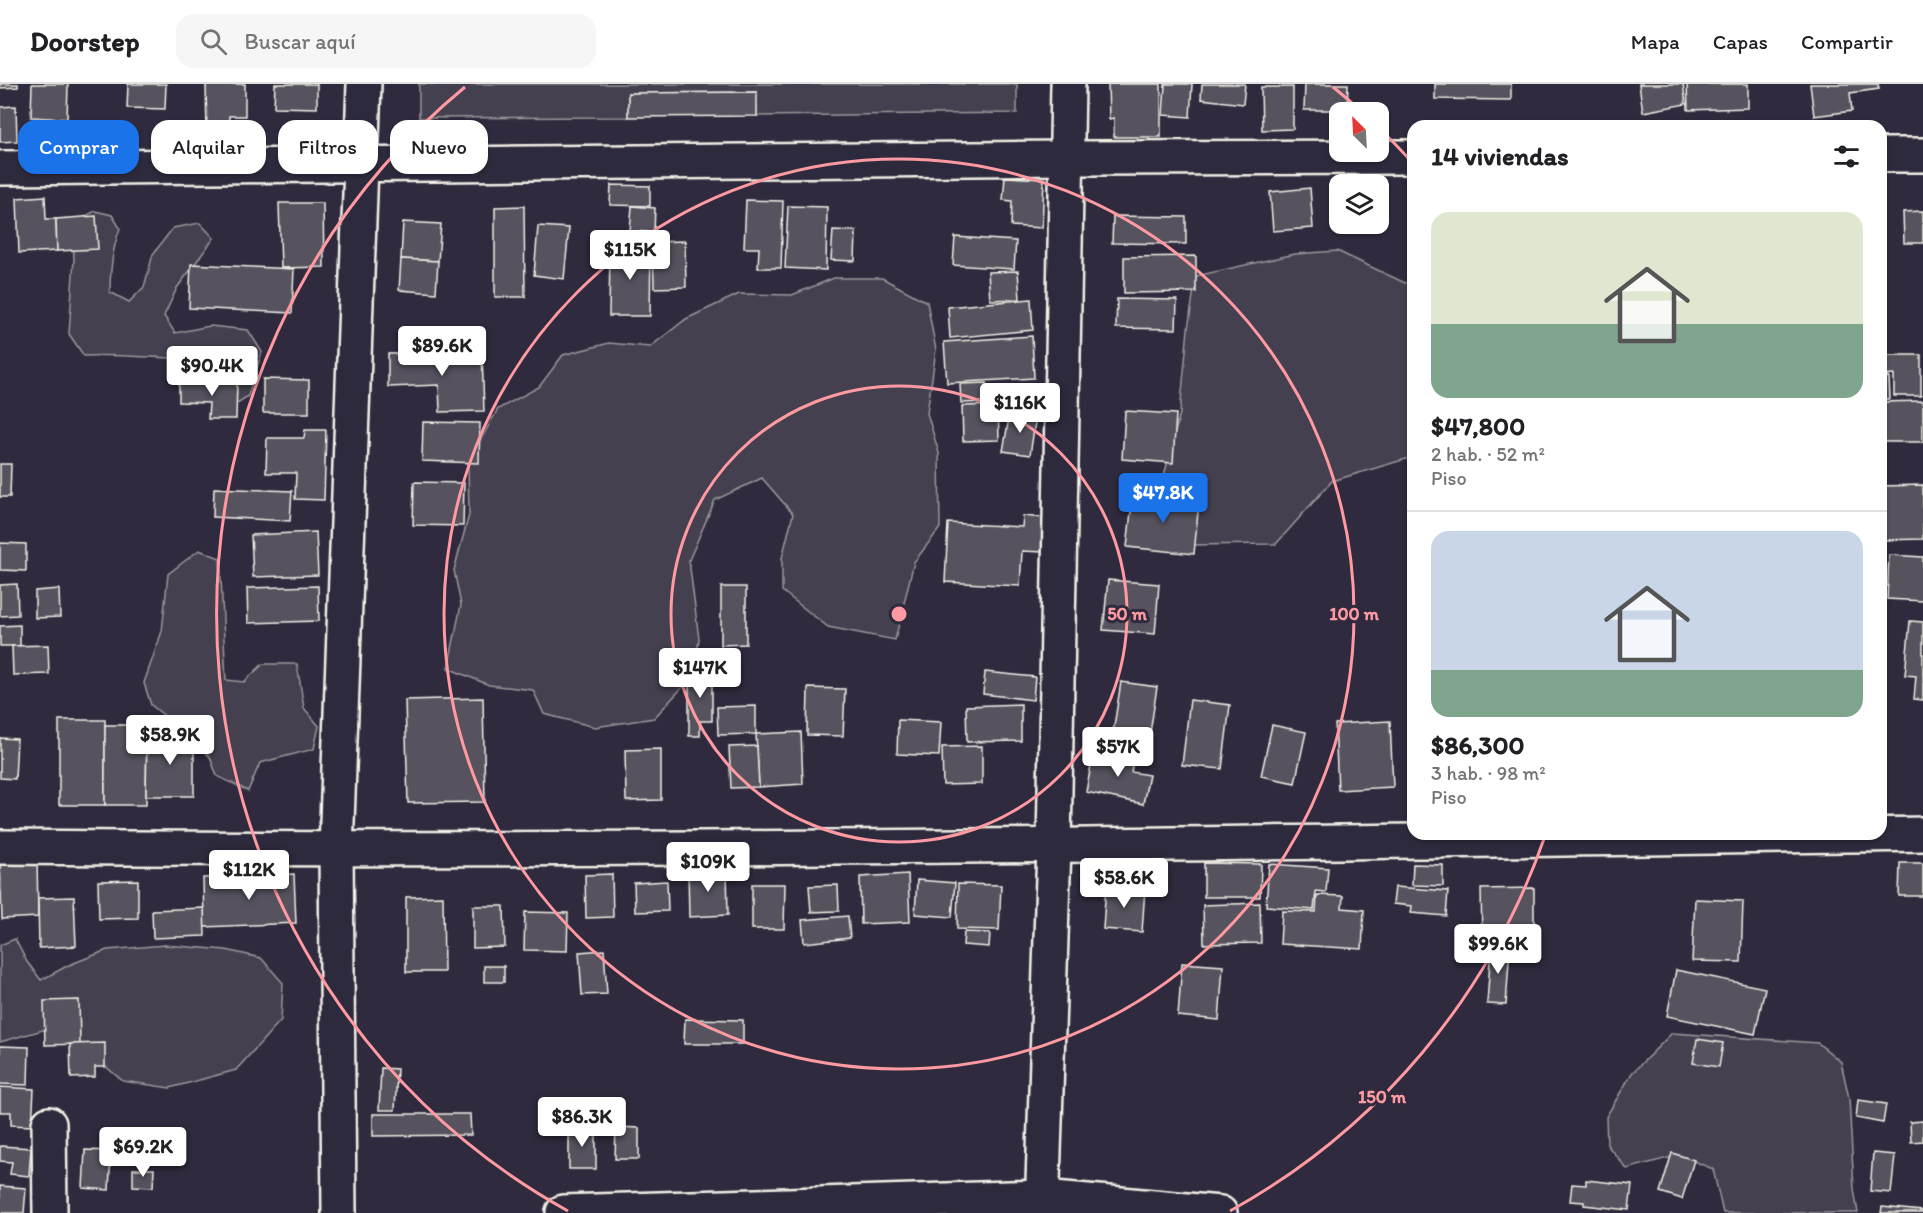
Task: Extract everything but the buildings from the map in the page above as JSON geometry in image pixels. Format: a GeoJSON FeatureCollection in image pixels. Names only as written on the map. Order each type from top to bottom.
{"type":"FeatureCollection","features":[{"type":"Feature","properties":{"kind":"street"},"geometry":{"type":"LineString","coordinates":[[362,120],[364,84]]}},
{"type":"Feature","properties":{"kind":"street"},"geometry":{"type":"LineString","coordinates":[[1043,1205],[1054,846],[1068,84]]}},
{"type":"Feature","properties":{"kind":"street"},"geometry":{"type":"LineString","coordinates":[[1887,155],[1923,155]]}},
{"type":"Feature","properties":{"kind":"street"},"geometry":{"type":"LineString","coordinates":[[378,165],[1407,157]]}},
{"type":"Feature","properties":{"kind":"street"},"geometry":{"type":"LineString","coordinates":[[0,168],[278,166]]}},
{"type":"Feature","properties":{"kind":"street"},"geometry":{"type":"LineString","coordinates":[[339,1213],[336,850],[360,174]]}},
{"type":"Feature","properties":{"kind":"street"},"geometry":{"type":"LineString","coordinates":[[1887,834],[1923,834]]}},
{"type":"Feature","properties":{"kind":"street"},"geometry":{"type":"LineString","coordinates":[[0,847],[336,850],[1054,846],[1488,840]]}},
{"type":"Feature","properties":{"kind":"street"},"geometry":{"type":"LineString","coordinates":[[49,1124],[50,1213]]}},
{"type":"Feature","properties":{"kind":"street"},"geometry":{"type":"LineString","coordinates":[[563,1212],[1043,1205],[1220,1213]]}},
{"type":"Feature","properties":{"kind":"shaded area"},"geometry":{"type":"Polygon","coordinates":[[[419,84],[1017,84],[1017,113],[757,116],[756,92],[628,93],[628,117],[419,118],[419,84]]]}},
{"type":"Feature","properties":{"kind":"shaded area"},"geometry":{"type":"Polygon","coordinates":[[[95,211],[112,215],[120,228],[112,260],[110,292],[129,302],[144,287],[153,254],[173,228],[200,223],[214,238],[177,288],[164,316],[175,333],[210,326],[248,330],[262,352],[248,396],[225,411],[203,378],[182,358],[84,356],[69,334],[74,259],[72,224],[95,211]]]}},
{"type":"Feature","properties":{"kind":"shaded area"},"geometry":{"type":"Polygon","coordinates":[[[1337,251],[1407,282],[1407,459],[1332,481],[1276,544],[1185,545],[1158,500],[1180,413],[1196,276],[1295,254],[1337,251]]]}},
{"type":"Feature","properties":{"kind":"shaded area"},"geometry":{"type":"Polygon","coordinates":[[[834,278],[882,278],[927,302],[936,350],[927,413],[939,453],[940,528],[914,562],[895,640],[828,627],[782,591],[782,558],[793,514],[762,478],[715,500],[689,560],[699,639],[694,675],[654,718],[595,727],[544,714],[533,690],[489,685],[448,668],[461,605],[454,570],[469,515],[468,462],[498,409],[539,387],[563,355],[609,343],[650,347],[686,319],[739,294],[792,295],[834,278]]]}},
{"type":"Feature","properties":{"kind":"shaded area"},"geometry":{"type":"Polygon","coordinates":[[[199,550],[220,558],[226,680],[244,682],[263,664],[297,664],[304,708],[319,726],[314,749],[260,763],[248,791],[217,776],[210,757],[185,732],[151,705],[144,683],[162,631],[168,574],[199,550]]]}},
{"type":"Feature","properties":{"kind":"shaded area"},"geometry":{"type":"Polygon","coordinates":[[[15,939],[27,962],[41,980],[69,965],[107,950],[165,945],[226,950],[261,958],[283,983],[281,1020],[236,1070],[170,1088],[123,1081],[57,1026],[0,1042],[0,945],[15,939]]]}},
{"type":"Feature","properties":{"kind":"shaded area"},"geometry":{"type":"Polygon","coordinates":[[[1672,1033],[1818,1043],[1841,1062],[1849,1098],[1854,1189],[1858,1213],[1723,1213],[1713,1169],[1679,1155],[1627,1169],[1607,1145],[1606,1117],[1632,1073],[1672,1033]]]}}]}
